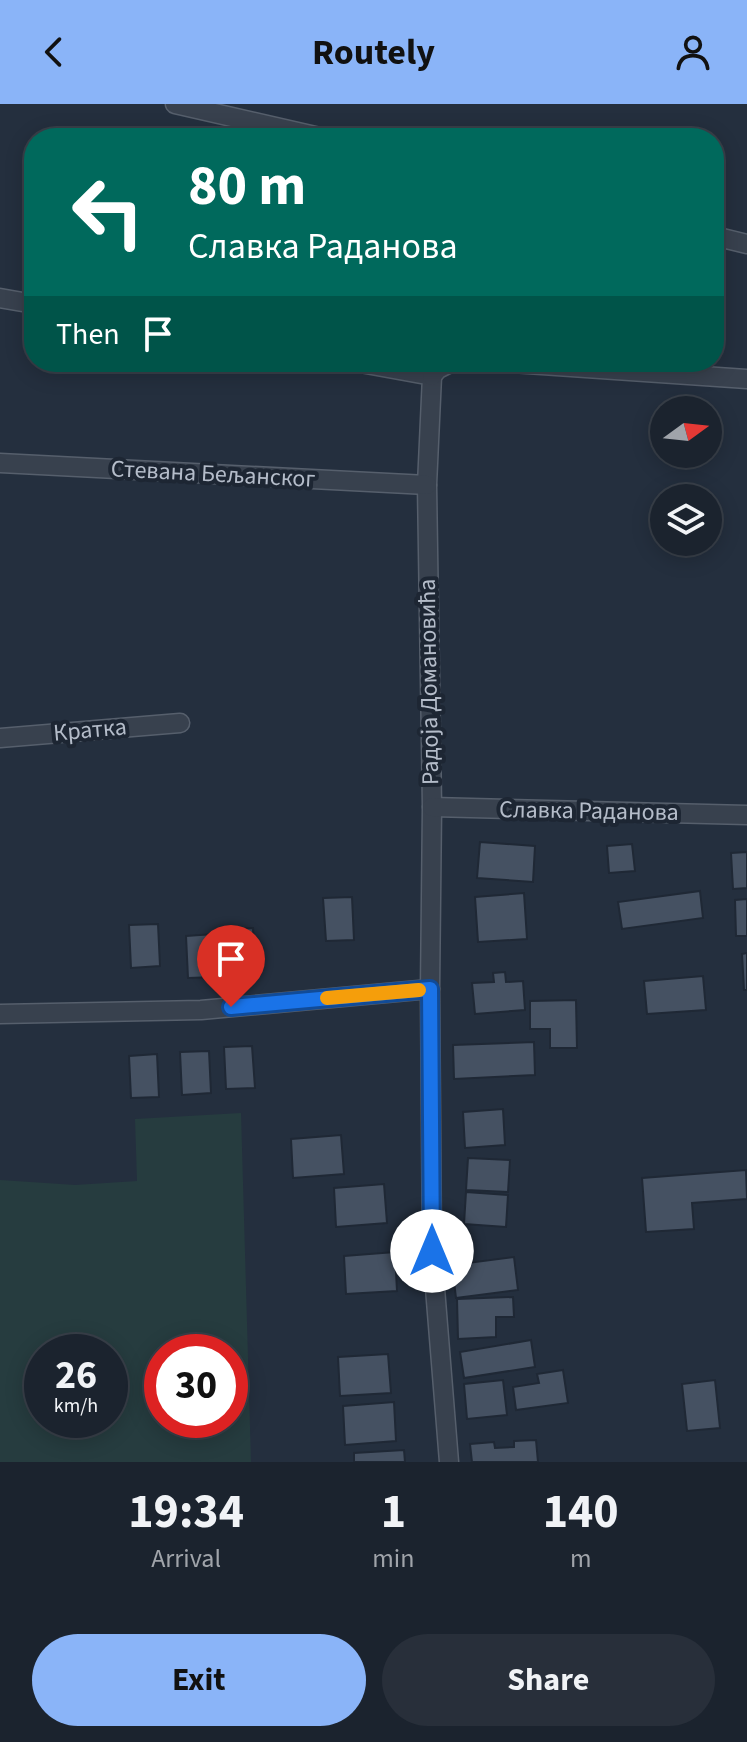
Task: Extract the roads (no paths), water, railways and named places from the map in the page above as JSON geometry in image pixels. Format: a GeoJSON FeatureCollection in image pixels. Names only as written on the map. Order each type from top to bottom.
{"type":"FeatureCollection","features":[{"type":"Feature","properties":{"kind":"street"},"geometry":{"type":"LineString","coordinates":[[175,104],[280,128]]}},
{"type":"Feature","properties":{"kind":"street"},"geometry":{"type":"LineString","coordinates":[[724,238],[747,244]]}},
{"type":"Feature","properties":{"kind":"street"},"geometry":{"type":"LineString","coordinates":[[0,298],[24,302]]}},
{"type":"Feature","properties":{"kind":"street"},"geometry":{"type":"LineString","coordinates":[[410,372],[432,376],[435,372]]}},
{"type":"Feature","properties":{"kind":"street"},"geometry":{"type":"LineString","coordinates":[[645,372],[747,379]]}},
{"type":"Feature","properties":{"kind":"street","name":"Радоја Домановића"},"geometry":{"type":"LineString","coordinates":[[432,376],[427,485],[432,807],[432,1251],[449,1462]]}},
{"type":"Feature","properties":{"kind":"street","name":"Стевана Бељанског"},"geometry":{"type":"LineString","coordinates":[[0,463],[427,485]]}},
{"type":"Feature","properties":{"kind":"street","name":"Кратка"},"geometry":{"type":"LineString","coordinates":[[0,738],[180,723]]}},
{"type":"Feature","properties":{"kind":"street","name":"Славка Раданова"},"geometry":{"type":"LineString","coordinates":[[432,807],[747,815]]}},
{"type":"Feature","properties":{"kind":"street"},"geometry":{"type":"LineString","coordinates":[[0,1014],[201,1010],[430,989]]}}]}
